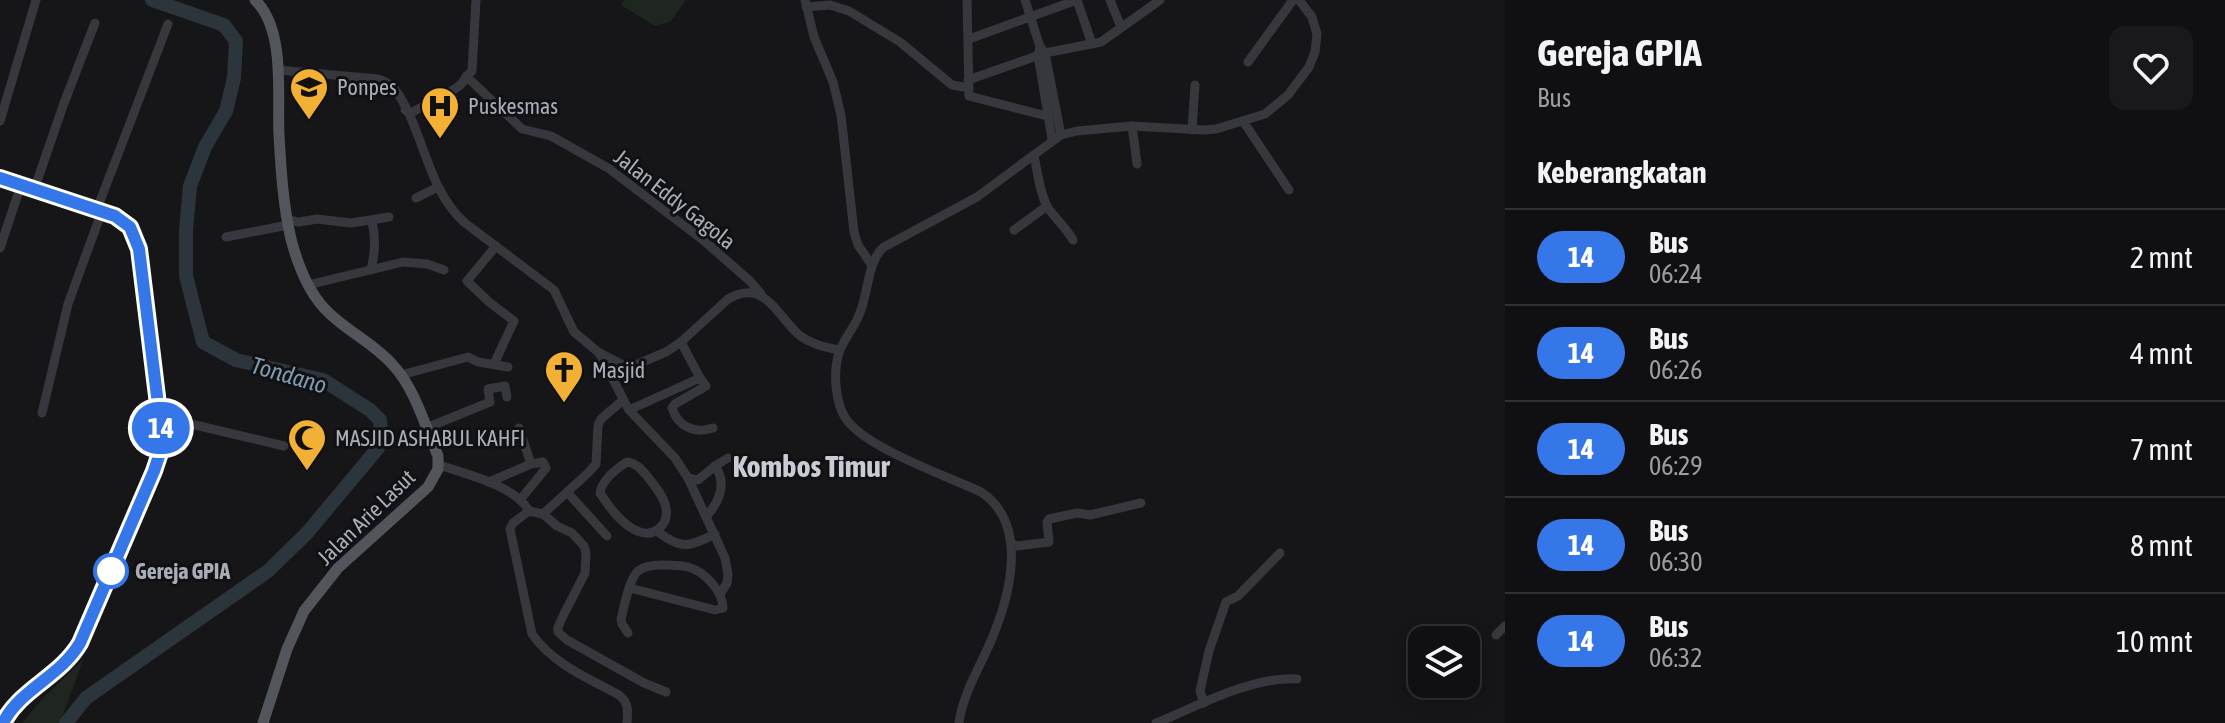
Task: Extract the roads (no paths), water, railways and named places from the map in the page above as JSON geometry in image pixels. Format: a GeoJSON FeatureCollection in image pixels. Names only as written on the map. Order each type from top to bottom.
{"type":"FeatureCollection","features":[{"type":"Feature","properties":{"kind":"highway"},"geometry":{"type":"LineString","coordinates":[[0,178],[100,210],[130,227],[139,249],[161,425],[160,453],[154,471],[80,643],[64,666],[18,702],[3,723]]}},
{"type":"Feature","properties":{"kind":"main road","name":"Jalan Arie Lasut"},"geometry":{"type":"LineString","coordinates":[[255,0],[262,7],[273,31],[278,70],[280,159],[295,254],[308,285],[328,313],[380,353],[401,375],[438,456],[439,465],[434,478],[418,499],[338,568],[304,611],[287,649],[263,723]]}},
{"type":"Feature","properties":{"kind":"street"},"geometry":{"type":"LineString","coordinates":[[0,121],[36,0]]}},
{"type":"Feature","properties":{"kind":"street"},"geometry":{"type":"LineString","coordinates":[[405,110],[411,113],[463,84],[472,71],[476,0]]}},
{"type":"Feature","properties":{"kind":"street"},"geometry":{"type":"LineString","coordinates":[[968,0],[969,96],[1047,116]]}},
{"type":"Feature","properties":{"kind":"street"},"geometry":{"type":"LineString","coordinates":[[1025,0],[1041,52],[1056,137]]}},
{"type":"Feature","properties":{"kind":"street"},"geometry":{"type":"LineString","coordinates":[[969,39],[1077,0],[1092,44]]}},
{"type":"Feature","properties":{"kind":"street"},"geometry":{"type":"LineString","coordinates":[[1110,0],[1121,27]]}},
{"type":"Feature","properties":{"kind":"street"},"geometry":{"type":"LineString","coordinates":[[959,723],[966,696],[994,635],[1006,595],[1011,543],[1001,510],[992,499],[870,441],[847,421],[842,412],[836,376],[839,350],[854,326],[867,295],[871,264],[884,247],[977,197],[1056,137],[1077,131],[1132,126],[1216,129],[1265,114],[1288,95],[1309,67],[1315,52],[1317,34],[1312,17],[1296,0],[1248,62]]}},
{"type":"Feature","properties":{"kind":"street"},"geometry":{"type":"LineString","coordinates":[[871,264],[858,245],[854,232],[841,115],[833,82],[814,37],[805,3],[830,5],[849,11],[900,42],[952,85],[968,84],[1041,52],[1101,42],[1154,2]]}},
{"type":"Feature","properties":{"kind":"street"},"geometry":{"type":"LineString","coordinates":[[0,248],[64,103],[95,23]]}},
{"type":"Feature","properties":{"kind":"street"},"geometry":{"type":"LineString","coordinates":[[42,413],[68,304],[168,24]]}},
{"type":"Feature","properties":{"kind":"street"},"geometry":{"type":"LineString","coordinates":[[278,70],[384,81],[392,86],[440,189],[460,219],[554,290],[574,332],[598,352],[621,364],[633,366],[643,363],[681,342],[736,294],[761,294]]}},
{"type":"Feature","properties":{"kind":"street","name":"Jalan Eddy Gagola"},"geometry":{"type":"LineString","coordinates":[[466,76],[522,129],[551,136],[608,168],[665,210],[750,281],[799,334],[819,346],[839,350]]}},
{"type":"Feature","properties":{"kind":"street"},"geometry":{"type":"LineString","coordinates":[[1192,130],[1195,85]]}},
{"type":"Feature","properties":{"kind":"street"},"geometry":{"type":"LineString","coordinates":[[1048,92],[1047,116],[1056,137]]}},
{"type":"Feature","properties":{"kind":"street"},"geometry":{"type":"LineString","coordinates":[[1243,121],[1289,190]]}},
{"type":"Feature","properties":{"kind":"street"},"geometry":{"type":"LineString","coordinates":[[1132,126],[1137,164]]}},
{"type":"Feature","properties":{"kind":"street"},"geometry":{"type":"LineString","coordinates":[[1034,156],[1041,194],[1073,240]]}},
{"type":"Feature","properties":{"kind":"street"},"geometry":{"type":"LineString","coordinates":[[416,198],[440,189]]}},
{"type":"Feature","properties":{"kind":"street"},"geometry":{"type":"LineString","coordinates":[[1014,230],[1047,206]]}},
{"type":"Feature","properties":{"kind":"street"},"geometry":{"type":"LineString","coordinates":[[226,237],[288,222],[317,219],[344,223],[389,217]]}},
{"type":"Feature","properties":{"kind":"street"},"geometry":{"type":"LineString","coordinates":[[371,270],[376,238],[372,221]]}},
{"type":"Feature","properties":{"kind":"street"},"geometry":{"type":"LineString","coordinates":[[494,364],[514,321],[467,281],[496,246]]}},
{"type":"Feature","properties":{"kind":"street"},"geometry":{"type":"LineString","coordinates":[[308,285],[403,262],[427,264],[444,270]]}},
{"type":"Feature","properties":{"kind":"street"},"geometry":{"type":"LineString","coordinates":[[681,342],[706,386],[675,404],[673,413],[692,430],[698,432],[713,428]]}},
{"type":"Feature","properties":{"kind":"street"},"geometry":{"type":"LineString","coordinates":[[598,352],[629,410],[675,458],[688,478],[725,558],[727,583],[720,594]]}},
{"type":"Feature","properties":{"kind":"street"},"geometry":{"type":"LineString","coordinates":[[401,375],[468,357],[478,362],[508,367]]}},
{"type":"Feature","properties":{"kind":"street"},"geometry":{"type":"LineString","coordinates":[[609,373],[621,364]]}},
{"type":"Feature","properties":{"kind":"street"},"geometry":{"type":"LineString","coordinates":[[629,410],[700,378]]}},
{"type":"Feature","properties":{"kind":"street"},"geometry":{"type":"LineString","coordinates":[[426,428],[490,402],[488,389],[505,386],[507,397]]}},
{"type":"Feature","properties":{"kind":"street"},"geometry":{"type":"LineString","coordinates":[[543,514],[596,464],[598,425],[623,400]]}},
{"type":"Feature","properties":{"kind":"street"},"geometry":{"type":"LineString","coordinates":[[161,425],[195,425],[284,446]]}},
{"type":"Feature","properties":{"kind":"street"},"geometry":{"type":"LineString","coordinates":[[519,428],[531,464]]}},
{"type":"Feature","properties":{"kind":"street"},"geometry":{"type":"LineString","coordinates":[[688,478],[698,480],[728,458]]}},
{"type":"Feature","properties":{"kind":"street"},"geometry":{"type":"LineString","coordinates":[[489,482],[543,462],[546,466],[520,500]]}},
{"type":"Feature","properties":{"kind":"street"},"geometry":{"type":"LineString","coordinates":[[627,462],[633,462],[643,472],[663,500],[666,516],[664,524],[657,531],[648,534],[631,528],[600,493],[603,484],[627,462]]}},
{"type":"Feature","properties":{"kind":"street"},"geometry":{"type":"LineString","coordinates":[[439,465],[489,482],[520,500],[529,511],[543,514],[577,538],[586,553],[585,573],[559,623],[560,634],[644,683],[666,692]]}},
{"type":"Feature","properties":{"kind":"street"},"geometry":{"type":"LineString","coordinates":[[706,517],[715,506],[722,483],[715,466]]}},
{"type":"Feature","properties":{"kind":"street"},"geometry":{"type":"LineString","coordinates":[[567,492],[607,536]]}},
{"type":"Feature","properties":{"kind":"street"},"geometry":{"type":"LineString","coordinates":[[1011,543],[1017,546],[1049,542],[1049,519],[1077,513],[1090,515],[1141,503]]}},
{"type":"Feature","properties":{"kind":"street"},"geometry":{"type":"LineString","coordinates":[[529,511],[510,529],[532,634],[540,646],[574,672],[619,695],[627,706],[627,723]]}},
{"type":"Feature","properties":{"kind":"street"},"geometry":{"type":"LineString","coordinates":[[657,531],[678,545],[695,544],[715,534]]}},
{"type":"Feature","properties":{"kind":"street"},"geometry":{"type":"LineString","coordinates":[[1204,703],[1200,691],[1209,651],[1226,602],[1238,596],[1280,553]]}},
{"type":"Feature","properties":{"kind":"street"},"geometry":{"type":"LineString","coordinates":[[628,633],[621,619],[630,588],[638,571],[655,565],[690,567],[697,571],[720,594],[723,608],[715,610],[630,588]]}},
{"type":"Feature","properties":{"kind":"street"},"geometry":{"type":"LineString","coordinates":[[1496,635],[1505,626]]}},
{"type":"Feature","properties":{"kind":"street"},"geometry":{"type":"LineString","coordinates":[[1156,723],[1266,681],[1297,679]]}},
{"type":"Feature","properties":{"kind":"street"},"geometry":{"type":"LineString","coordinates":[[0,715],[18,702]]}},
{"type":"Feature","properties":{"kind":"waterway","name":"Tondano"},"geometry":{"type":"LineString","coordinates":[[66,723],[86,698],[268,571],[307,533],[378,448],[381,433],[380,420],[370,410],[323,380],[236,360],[203,342],[186,276],[190,186],[205,147],[226,111],[234,78],[236,41],[224,25],[152,0]]}},
{"type":"Feature","properties":{"kind":"place","name":"Ponpes"},"geometry":{"type":"Point","coordinates":[309,121]}},
{"type":"Feature","properties":{"kind":"place","name":"Puskesmas"},"geometry":{"type":"Point","coordinates":[440,140]}},
{"type":"Feature","properties":{"kind":"place","name":"Masjid"},"geometry":{"type":"Point","coordinates":[564,404]}},
{"type":"Feature","properties":{"kind":"place","name":"MASJID ASHABUL KAHFI"},"geometry":{"type":"Point","coordinates":[307,472]}},
{"type":"Feature","properties":{"kind":"place","name":"Gereja GPIA"},"geometry":{"type":"Point","coordinates":[111,571]}},
{"type":"Feature","properties":{"kind":"district","name":"Kombos Timur"},"geometry":{"type":"Point","coordinates":[811,466]}}]}
